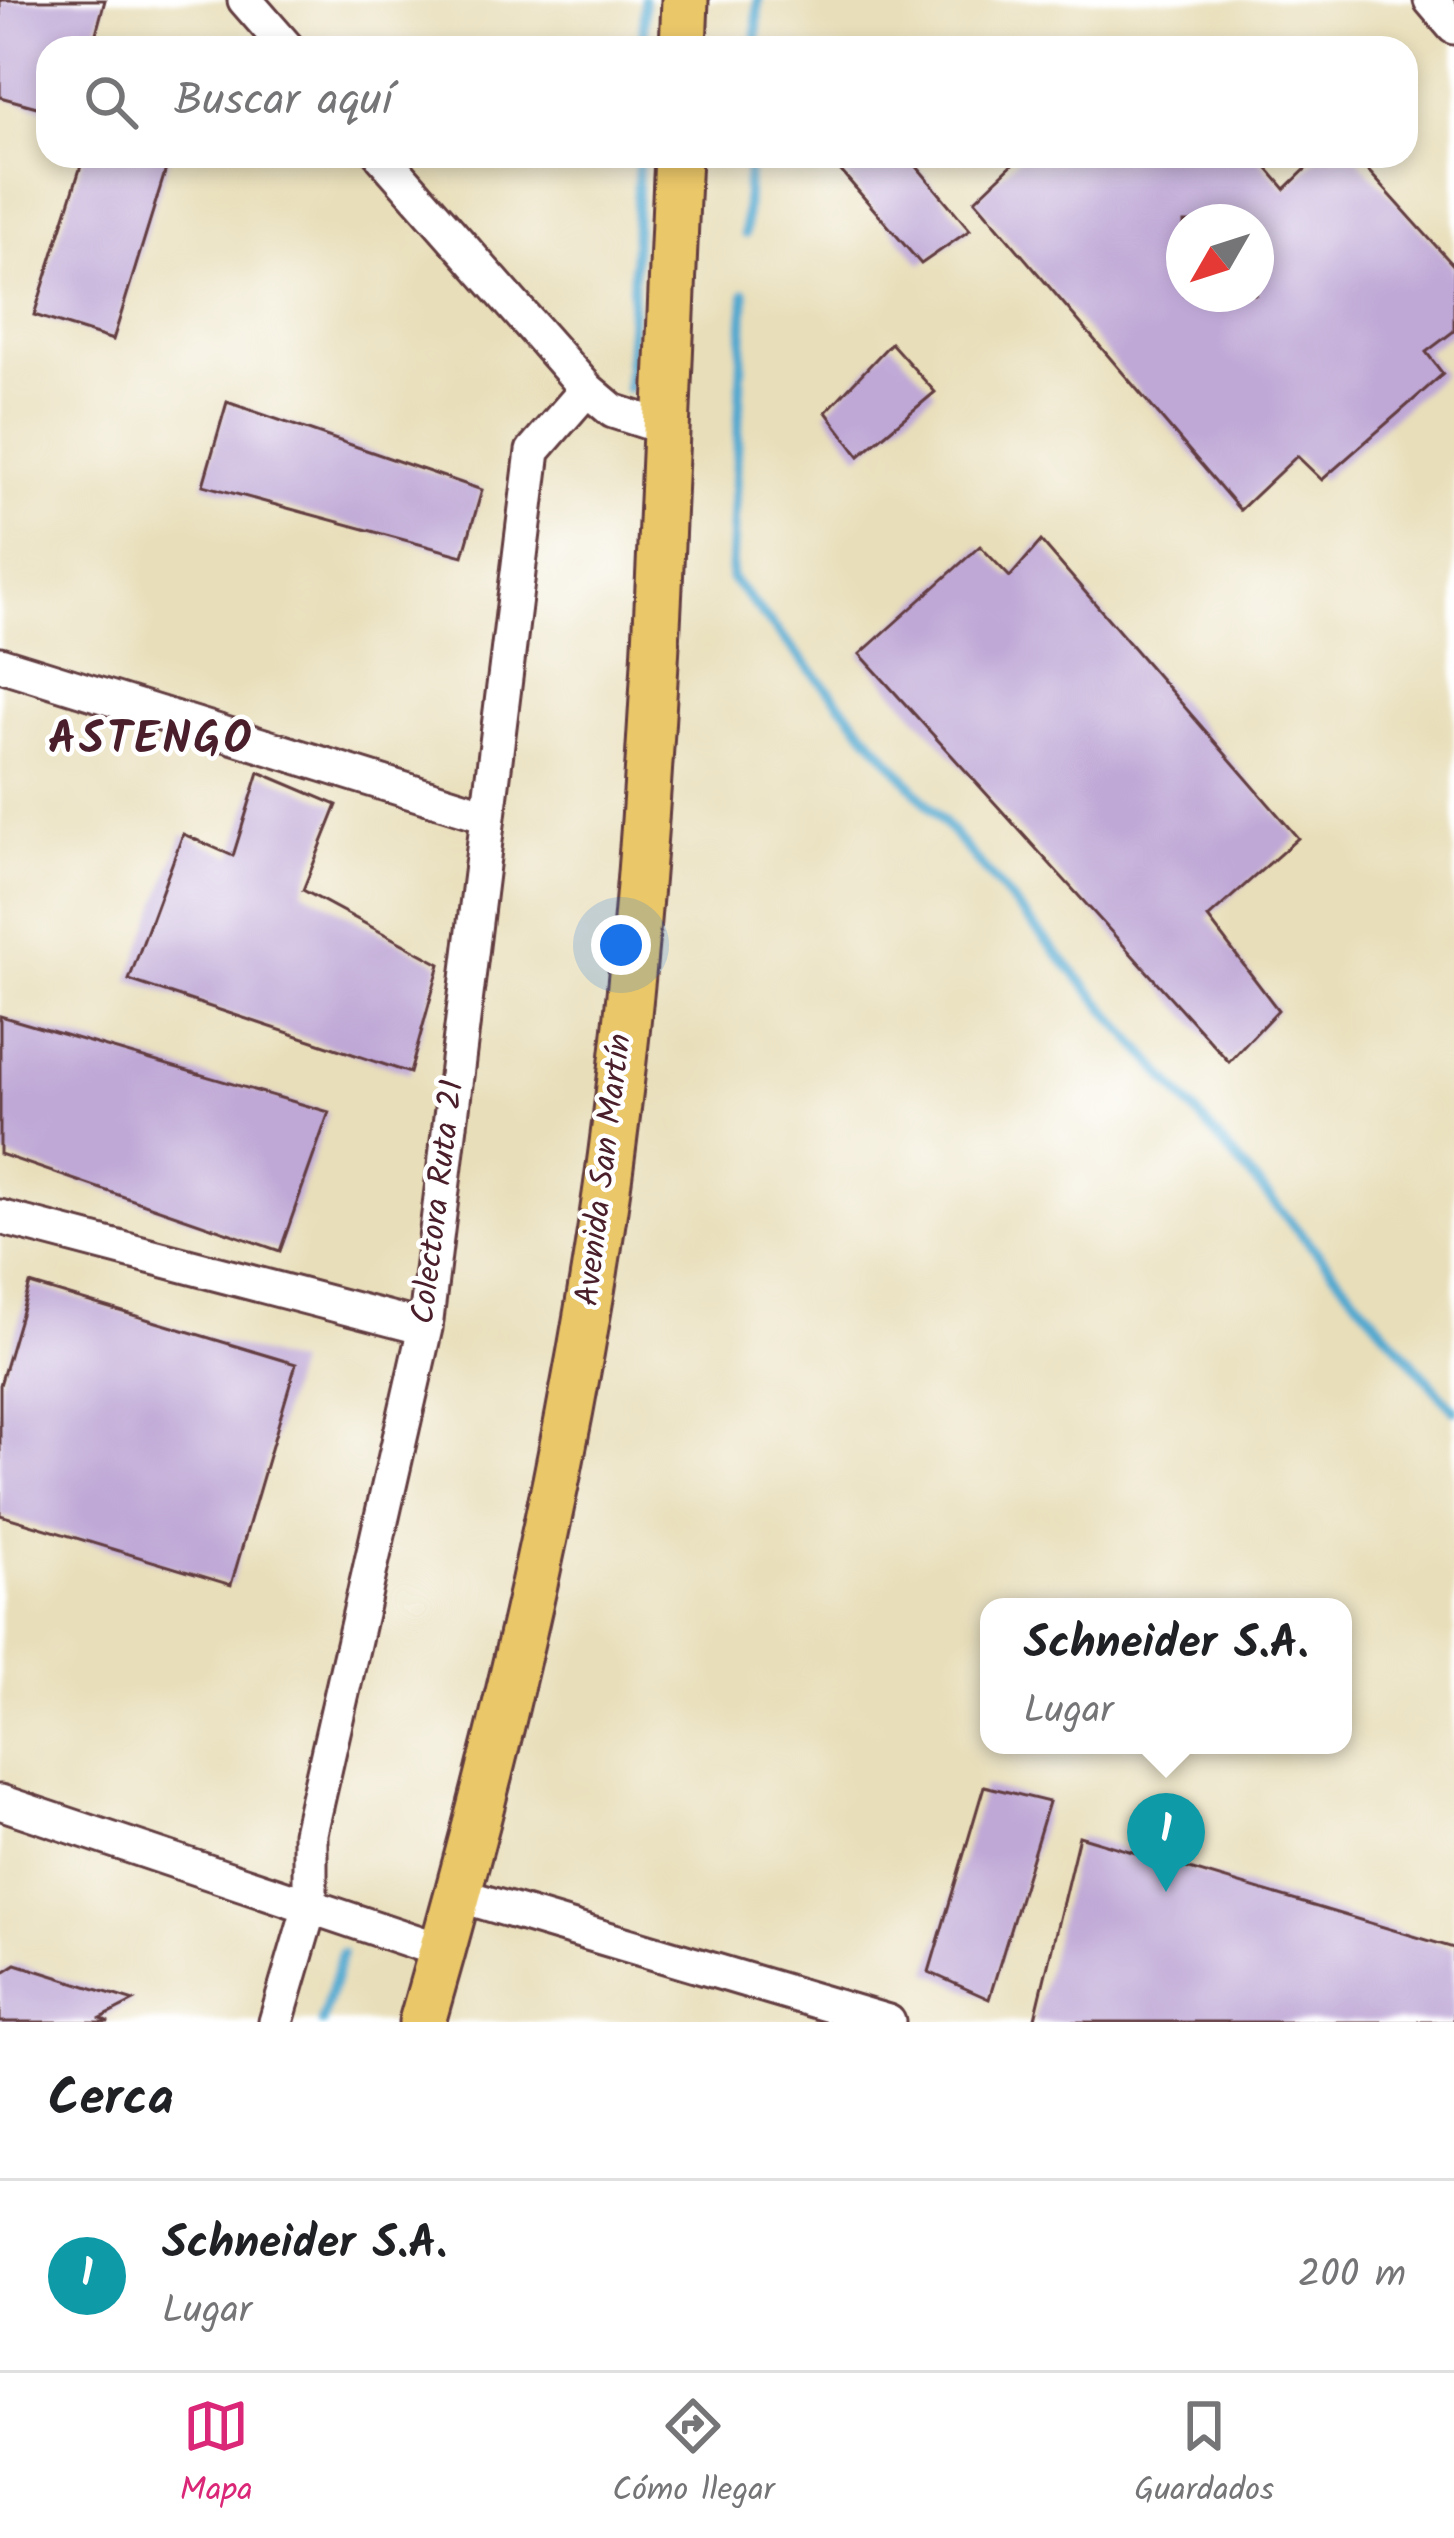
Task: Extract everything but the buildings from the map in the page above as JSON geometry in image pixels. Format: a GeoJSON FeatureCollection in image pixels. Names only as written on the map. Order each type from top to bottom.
{"type":"FeatureCollection","features":[{"type":"Feature","properties":{"kind":"main road"},"geometry":{"type":"LineString","coordinates":[[684,36],[685,0]]}},
{"type":"Feature","properties":{"kind":"main road","name":"Avenida San Martín"},"geometry":{"type":"LineString","coordinates":[[422,2022],[459,1895],[528,1606],[592,1288],[647,789],[677,168]]}},
{"type":"Feature","properties":{"kind":"street"},"geometry":{"type":"LineString","coordinates":[[245,0],[276,36]]}},
{"type":"Feature","properties":{"kind":"street"},"geometry":{"type":"LineString","coordinates":[[1431,0],[1454,27]]}},
{"type":"Feature","properties":{"kind":"street"},"geometry":{"type":"LineString","coordinates":[[393,168],[586,388],[613,411],[666,428]]}},
{"type":"Feature","properties":{"kind":"street","name":"Colectora Ruta 21"},"geometry":{"type":"LineString","coordinates":[[276,2022],[310,1906],[310,1834],[425,1328],[533,451],[586,388]]}},
{"type":"Feature","properties":{"kind":"street"},"geometry":{"type":"LineString","coordinates":[[0,664],[486,815]]}},
{"type":"Feature","properties":{"kind":"street"},"geometry":{"type":"LineString","coordinates":[[0,1217],[425,1328]]}},
{"type":"Feature","properties":{"kind":"street"},"geometry":{"type":"LineString","coordinates":[[0,1802],[443,1951]]}},
{"type":"Feature","properties":{"kind":"street"},"geometry":{"type":"LineString","coordinates":[[459,1895],[888,2022]]}},
{"type":"Feature","properties":{"kind":"waterway"},"geometry":{"type":"LineString","coordinates":[[643,36],[644,0]]}},
{"type":"Feature","properties":{"kind":"waterway"},"geometry":{"type":"LineString","coordinates":[[756,36],[758,0]]}},
{"type":"Feature","properties":{"kind":"waterway"},"geometry":{"type":"LineString","coordinates":[[628,388],[638,168]]}},
{"type":"Feature","properties":{"kind":"waterway"},"geometry":{"type":"LineString","coordinates":[[745,234],[748,168]]}},
{"type":"Feature","properties":{"kind":"waterway"},"geometry":{"type":"LineString","coordinates":[[745,293],[731,578],[1454,1410]]}},
{"type":"Feature","properties":{"kind":"waterway"},"geometry":{"type":"LineString","coordinates":[[322,2022],[342,1953]]}},
{"type":"Feature","properties":{"kind":"place","name":"Schneider S.A."},"geometry":{"type":"Point","coordinates":[1166,1892]}},
{"type":"Feature","properties":{"kind":"district","name":"ASTENGO"},"geometry":{"type":"Point","coordinates":[151,741]}}]}
